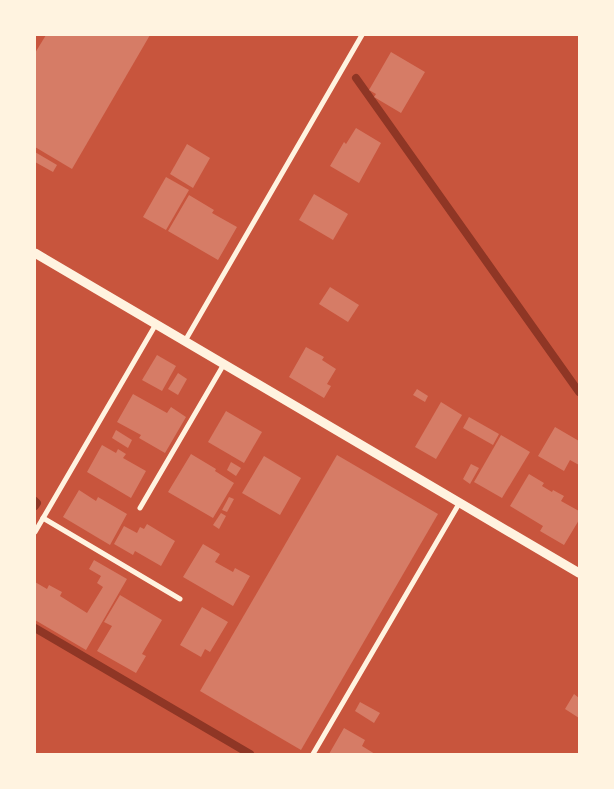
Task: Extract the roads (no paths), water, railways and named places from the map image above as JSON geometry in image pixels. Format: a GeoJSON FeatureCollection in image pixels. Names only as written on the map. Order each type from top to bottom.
{"type":"FeatureCollection","features":[{"type":"Feature","properties":{"kind":"street"},"geometry":{"type":"LineString","coordinates":[[186,341],[362,35]]}},
{"type":"Feature","properties":{"kind":"street"},"geometry":{"type":"LineString","coordinates":[[35,253],[579,573]]}},
{"type":"Feature","properties":{"kind":"street"},"geometry":{"type":"LineString","coordinates":[[35,532],[156,324]]}},
{"type":"Feature","properties":{"kind":"street"},"geometry":{"type":"LineString","coordinates":[[140,508],[224,364]]}},
{"type":"Feature","properties":{"kind":"street"},"geometry":{"type":"LineString","coordinates":[[313,754],[460,502]]}},
{"type":"Feature","properties":{"kind":"street"},"geometry":{"type":"LineString","coordinates":[[43,518],[180,599]]}},
{"type":"Feature","properties":{"kind":"waterway"},"geometry":{"type":"LineString","coordinates":[[356,78],[579,392]]}},
{"type":"Feature","properties":{"kind":"waterway"},"geometry":{"type":"LineString","coordinates":[[35,501],[37,503],[35,506]]}},
{"type":"Feature","properties":{"kind":"waterway"},"geometry":{"type":"LineString","coordinates":[[35,628],[250,754]]}}]}
